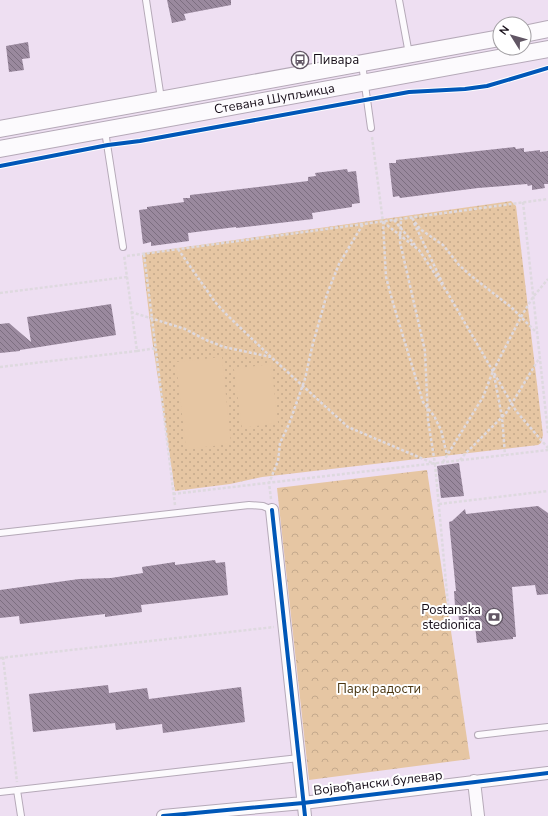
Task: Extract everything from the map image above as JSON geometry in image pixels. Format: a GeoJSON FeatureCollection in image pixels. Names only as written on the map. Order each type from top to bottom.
{"type":"FeatureCollection","features":[{"type":"Feature","properties":{"kind":"main road"},"geometry":{"type":"LineString","coordinates":[[532,33],[548,30]]}},
{"type":"Feature","properties":{"kind":"main road","name":"Стевана Шупљикца"},"geometry":{"type":"LineString","coordinates":[[0,129],[492,39]]}},
{"type":"Feature","properties":{"kind":"main road","name":"Стевана Шупљикца"},"geometry":{"type":"LineString","coordinates":[[0,149],[548,49]]}},
{"type":"Feature","properties":{"kind":"street"},"geometry":{"type":"LineString","coordinates":[[272,510],[305,816]]}},
{"type":"Feature","properties":{"kind":"street","name":"Војвођански булевар"},"geometry":{"type":"LineString","coordinates":[[163,816],[303,803],[548,773]]}},
{"type":"Feature","properties":{"kind":"street"},"geometry":{"type":"LineString","coordinates":[[474,782],[478,816]]}},
{"type":"Feature","properties":{"kind":"lane"},"geometry":{"type":"LineString","coordinates":[[146,0],[161,99]]}},
{"type":"Feature","properties":{"kind":"lane"},"geometry":{"type":"LineString","coordinates":[[399,0],[409,54]]}},
{"type":"Feature","properties":{"kind":"lane"},"geometry":{"type":"LineString","coordinates":[[362,62],[371,128]]}},
{"type":"Feature","properties":{"kind":"lane"},"geometry":{"type":"LineString","coordinates":[[105,130],[123,247]]}},
{"type":"Feature","properties":{"kind":"lane"},"geometry":{"type":"LineString","coordinates":[[0,533],[249,505],[263,506],[272,510]]}},
{"type":"Feature","properties":{"kind":"lane"},"geometry":{"type":"LineString","coordinates":[[478,735],[548,726]]}},
{"type":"Feature","properties":{"kind":"lane"},"geometry":{"type":"LineString","coordinates":[[0,792],[299,758]]}},
{"type":"Feature","properties":{"kind":"lane"},"geometry":{"type":"LineString","coordinates":[[18,790],[21,816]]}},
{"type":"Feature","properties":{"kind":"path"},"geometry":{"type":"LineString","coordinates":[[371,128],[383,222],[386,270],[390,290],[423,402],[434,416],[441,430],[447,455]]}},
{"type":"Feature","properties":{"kind":"path"},"geometry":{"type":"LineString","coordinates":[[124,257],[548,199]]}},
{"type":"Feature","properties":{"kind":"path"},"geometry":{"type":"LineString","coordinates":[[523,202],[537,334],[546,401],[548,433]]}},
{"type":"Feature","properties":{"kind":"path"},"geometry":{"type":"LineString","coordinates":[[412,218],[447,292]]}},
{"type":"Feature","properties":{"kind":"path"},"geometry":{"type":"LineString","coordinates":[[412,218],[420,229],[443,246],[470,275],[511,308],[537,334]]}},
{"type":"Feature","properties":{"kind":"path"},"geometry":{"type":"LineString","coordinates":[[401,219],[400,242],[424,351],[428,408],[435,464],[449,615]]}},
{"type":"Feature","properties":{"kind":"path"},"geometry":{"type":"LineString","coordinates":[[394,220],[419,250],[447,292],[516,411],[548,449]]}},
{"type":"Feature","properties":{"kind":"path"},"geometry":{"type":"LineString","coordinates":[[383,222],[419,250]]}},
{"type":"Feature","properties":{"kind":"path"},"geometry":{"type":"LineString","coordinates":[[272,510],[269,483],[278,461],[280,443],[289,424],[303,385],[327,294],[339,264],[363,224]]}},
{"type":"Feature","properties":{"kind":"path"},"geometry":{"type":"LineString","coordinates":[[123,247],[137,351]]}},
{"type":"Feature","properties":{"kind":"path"},"geometry":{"type":"LineString","coordinates":[[178,249],[215,302],[271,357],[348,427],[435,464]]}},
{"type":"Feature","properties":{"kind":"path"},"geometry":{"type":"LineString","coordinates":[[144,254],[176,514]]}},
{"type":"Feature","properties":{"kind":"path"},"geometry":{"type":"LineString","coordinates":[[0,293],[127,277]]}},
{"type":"Feature","properties":{"kind":"path"},"geometry":{"type":"LineString","coordinates":[[443,463],[482,397],[493,371],[521,317],[533,297],[548,279]]}},
{"type":"Feature","properties":{"kind":"path"},"geometry":{"type":"LineString","coordinates":[[131,312],[185,329],[224,347],[271,357]]}},
{"type":"Feature","properties":{"kind":"path"},"geometry":{"type":"LineString","coordinates":[[0,367],[156,348]]}},
{"type":"Feature","properties":{"kind":"path"},"geometry":{"type":"LineString","coordinates":[[460,461],[465,454],[502,417],[540,357]]}},
{"type":"Feature","properties":{"kind":"path"},"geometry":{"type":"LineString","coordinates":[[493,371],[502,417],[505,455]]}},
{"type":"Feature","properties":{"kind":"path"},"geometry":{"type":"LineString","coordinates":[[174,494],[460,461],[548,449]]}},
{"type":"Feature","properties":{"kind":"path"},"geometry":{"type":"LineString","coordinates":[[439,504],[548,491]]}},
{"type":"Feature","properties":{"kind":"path"},"geometry":{"type":"LineString","coordinates":[[18,790],[2,658],[284,626]]}},
{"type":"Feature","properties":{"kind":"green space"},"geometry":{"type":"Polygon","coordinates":[[[511,201],[516,206],[543,435],[541,443],[538,445],[262,477],[230,484],[175,491],[152,339],[142,255],[143,253],[511,201]]]}},
{"type":"Feature","properties":{"kind":"green space"},"geometry":{"type":"Polygon","coordinates":[[[222,357],[231,444],[186,449],[176,362],[222,357]]]}},
{"type":"Feature","properties":{"kind":"green space"},"geometry":{"type":"Polygon","coordinates":[[[271,364],[278,423],[242,428],[234,369],[271,364]]]}},
{"type":"Feature","properties":{"kind":"green space","name":"Парк радости"},"geometry":{"type":"Polygon","coordinates":[[[427,470],[470,759],[309,780],[277,488],[427,470]]]}},
{"type":"Feature","properties":{"kind":"building"},"geometry":{"type":"Polygon","coordinates":[[[167,0],[231,0],[231,5],[184,14],[186,20],[172,23],[167,0]]]}},
{"type":"Feature","properties":{"kind":"building"},"geometry":{"type":"Polygon","coordinates":[[[28,42],[30,58],[22,59],[24,70],[9,72],[6,46],[28,42]]]}},
{"type":"Feature","properties":{"kind":"building"},"geometry":{"type":"Polygon","coordinates":[[[515,147],[516,149],[524,148],[524,152],[540,150],[540,152],[548,151],[548,184],[544,184],[545,188],[532,190],[532,185],[528,186],[527,184],[478,188],[400,198],[399,196],[393,197],[389,163],[396,163],[396,160],[515,147]]]}},
{"type":"Feature","properties":{"kind":"building"},"geometry":{"type":"Polygon","coordinates":[[[347,169],[348,172],[356,171],[360,203],[352,204],[352,207],[312,213],[313,219],[188,233],[189,241],[151,246],[151,242],[143,244],[139,210],[147,209],[147,207],[184,202],[183,198],[190,198],[190,195],[308,181],[308,177],[316,176],[315,173],[347,169]]]}},
{"type":"Feature","properties":{"kind":"building"},"geometry":{"type":"Polygon","coordinates":[[[111,304],[116,335],[0,353],[0,324],[9,323],[31,342],[27,317],[111,304]]]}},
{"type":"Feature","properties":{"kind":"building"},"geometry":{"type":"Polygon","coordinates":[[[459,463],[464,496],[441,498],[437,466],[459,463]]]}},
{"type":"Feature","properties":{"kind":"building"},"geometry":{"type":"Polygon","coordinates":[[[538,506],[548,513],[548,594],[537,595],[535,585],[512,587],[516,637],[513,637],[513,639],[477,643],[475,626],[460,628],[457,605],[455,606],[454,591],[456,591],[449,522],[465,509],[466,514],[538,506]]]}},
{"type":"Feature","properties":{"kind":"building"},"geometry":{"type":"Polygon","coordinates":[[[215,560],[216,563],[225,562],[228,595],[141,605],[142,612],[105,617],[105,614],[20,624],[19,616],[0,618],[0,590],[79,579],[111,578],[143,573],[142,567],[175,562],[175,565],[215,560]]]}},
{"type":"Feature","properties":{"kind":"building"},"geometry":{"type":"Polygon","coordinates":[[[108,685],[109,693],[147,688],[149,699],[241,687],[245,722],[163,733],[162,724],[116,730],[115,723],[33,732],[29,694],[108,685]]]}},
{"type":"Feature","properties":{"kind":"cycle path"},"geometry":{"type":"LineString","coordinates":[[0,166],[108,145],[140,141],[409,92],[465,89],[487,86],[548,68]]}},
{"type":"Feature","properties":{"kind":"cycle path"},"geometry":{"type":"LineString","coordinates":[[272,510],[305,816]]}},
{"type":"Feature","properties":{"kind":"cycle path"},"geometry":{"type":"LineString","coordinates":[[163,816],[303,803],[548,773]]}},
{"type":"Feature","properties":{"kind":"place","name":"Пивара"},"geometry":{"type":"Point","coordinates":[300,60]}},
{"type":"Feature","properties":{"kind":"place","name":"Postanska stedionica"},"geometry":{"type":"Point","coordinates":[494,617]}}]}
